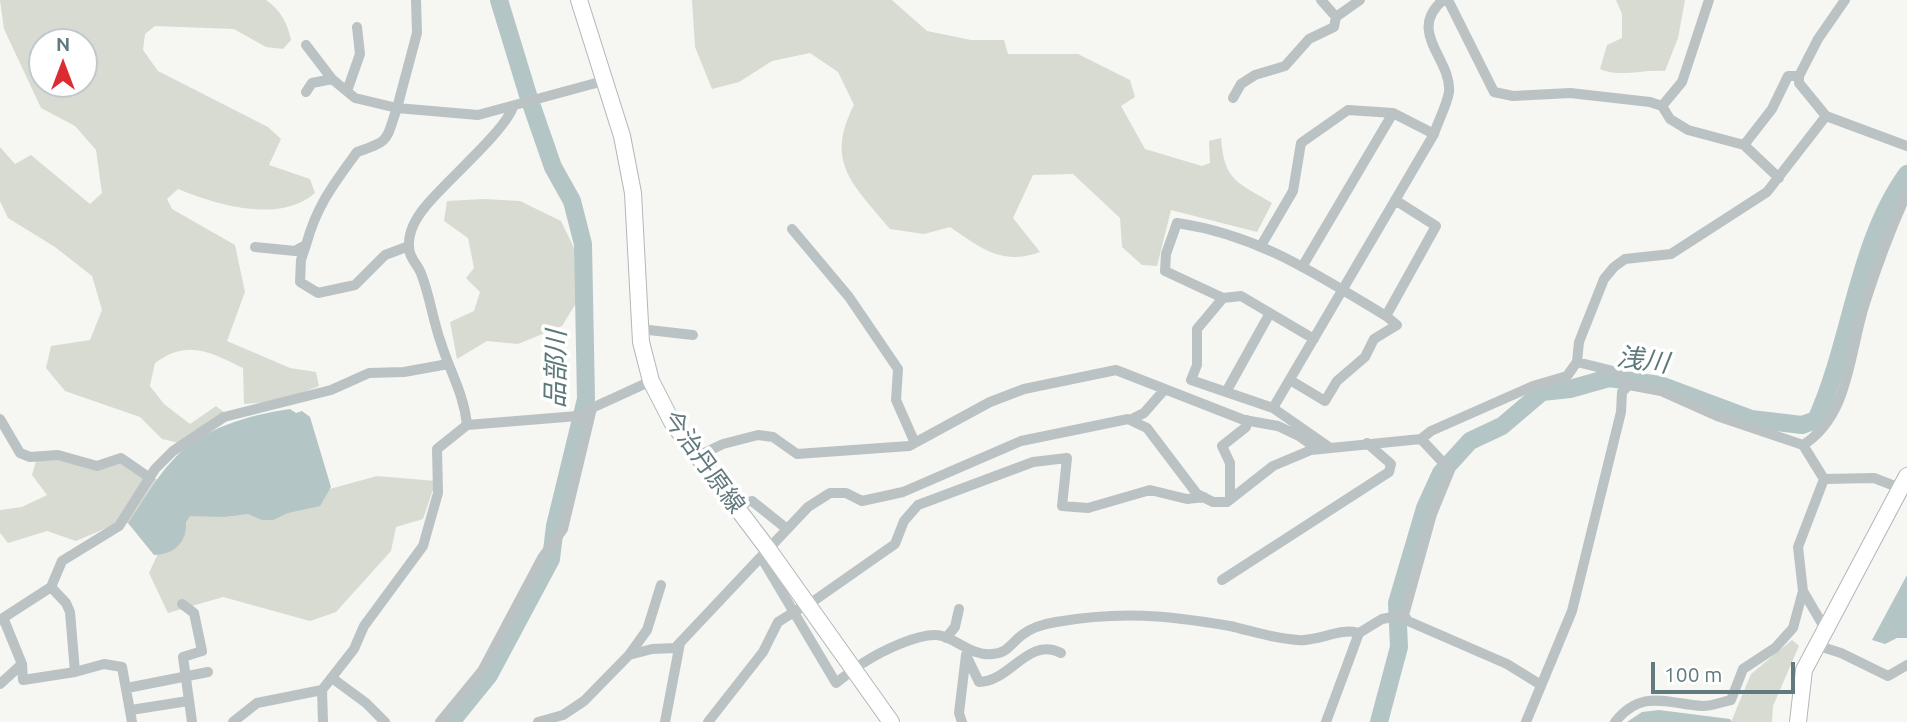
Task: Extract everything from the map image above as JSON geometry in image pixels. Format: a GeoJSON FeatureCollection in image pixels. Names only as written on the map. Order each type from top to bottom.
{"type":"FeatureCollection","features":[{"type":"Feature","properties":{"kind":"main road","name":"今治丹原線"},"geometry":{"type":"LineString","coordinates":[[579,0],[607,80],[633,193],[640,328],[651,381],[671,422],[734,505],[764,553],[891,722]]}},
{"type":"Feature","properties":{"kind":"main road"},"geometry":{"type":"LineString","coordinates":[[1798,722],[1804,670],[1824,627],[1904,482]]}},
{"type":"Feature","properties":{"kind":"street"},"geometry":{"type":"LineString","coordinates":[[409,246],[385,255],[355,285],[318,293],[300,282],[301,260],[314,214],[357,152],[386,141],[417,33],[416,0]]}},
{"type":"Feature","properties":{"kind":"street"},"geometry":{"type":"LineString","coordinates":[[1321,0],[1336,17]]}},
{"type":"Feature","properties":{"kind":"street"},"geometry":{"type":"LineString","coordinates":[[1233,98],[1241,84],[1255,75],[1285,66],[1309,39],[1334,27],[1336,17],[1360,0]]}},
{"type":"Feature","properties":{"kind":"street"},"geometry":{"type":"LineString","coordinates":[[1273,408],[1434,134],[1449,90],[1427,23],[1432,9],[1443,0]]}},
{"type":"Feature","properties":{"kind":"street"},"geometry":{"type":"LineString","coordinates":[[1448,0],[1494,92],[1513,96],[1570,93],[1662,106]]}},
{"type":"Feature","properties":{"kind":"street"},"geometry":{"type":"LineString","coordinates":[[1662,106],[1682,82],[1709,0]]}},
{"type":"Feature","properties":{"kind":"street"},"geometry":{"type":"LineString","coordinates":[[1845,0],[1818,39],[1799,76],[1799,83],[1826,116],[1907,146]]}},
{"type":"Feature","properties":{"kind":"street"},"geometry":{"type":"LineString","coordinates":[[347,91],[360,54],[357,27]]}},
{"type":"Feature","properties":{"kind":"street"},"geometry":{"type":"LineString","coordinates":[[306,45],[332,79],[355,97],[397,108],[478,116],[607,80]]}},
{"type":"Feature","properties":{"kind":"street"},"geometry":{"type":"LineString","coordinates":[[1744,145],[1772,109],[1788,76],[1799,76]]}},
{"type":"Feature","properties":{"kind":"street"},"geometry":{"type":"LineString","coordinates":[[306,92],[312,83],[332,79]]}},
{"type":"Feature","properties":{"kind":"street"},"geometry":{"type":"LineString","coordinates":[[1662,106],[1670,119],[1688,130],[1744,145],[1779,178]]}},
{"type":"Feature","properties":{"kind":"street"},"geometry":{"type":"LineString","coordinates":[[467,425],[461,390],[448,365],[422,275],[412,260],[409,246],[414,224],[423,209],[458,169],[509,120],[513,107]]}},
{"type":"Feature","properties":{"kind":"street"},"geometry":{"type":"LineString","coordinates":[[1262,244],[1293,191],[1301,143],[1348,110],[1393,113],[1434,134]]}},
{"type":"Feature","properties":{"kind":"street"},"geometry":{"type":"LineString","coordinates":[[1302,267],[1393,113]]}},
{"type":"Feature","properties":{"kind":"street"},"geometry":{"type":"LineString","coordinates":[[1130,420],[1147,428],[1197,494],[1213,502],[1230,500],[1273,466],[1317,449],[1421,439],[1431,431],[1533,386],[1567,376],[1577,362],[1578,342],[1604,279],[1614,267],[1625,259],[1671,254],[1767,192],[1826,116]]}},
{"type":"Feature","properties":{"kind":"street"},"geometry":{"type":"LineString","coordinates":[[1803,445],[1818,436],[1826,425],[1848,376],[1865,303],[1907,193]]}},
{"type":"Feature","properties":{"kind":"street"},"geometry":{"type":"LineString","coordinates":[[1386,316],[1436,226],[1395,200]]}},
{"type":"Feature","properties":{"kind":"street"},"geometry":{"type":"LineString","coordinates":[[1290,380],[1325,401],[1337,381],[1365,357],[1374,339],[1397,325],[1343,290],[1262,244],[1216,229],[1177,223],[1166,254],[1164,271],[1223,298],[1241,296],[1314,339]]}},
{"type":"Feature","properties":{"kind":"street"},"geometry":{"type":"LineString","coordinates":[[792,229],[849,297],[898,369],[896,400],[915,443]]}},
{"type":"Feature","properties":{"kind":"street"},"geometry":{"type":"LineString","coordinates":[[255,247],[295,251],[306,245]]}},
{"type":"Feature","properties":{"kind":"street"},"geometry":{"type":"LineString","coordinates":[[1223,298],[1196,329],[1198,365],[1191,380],[1273,408],[1329,447]]}},
{"type":"Feature","properties":{"kind":"street"},"geometry":{"type":"LineString","coordinates":[[1226,392],[1270,313]]}},
{"type":"Feature","properties":{"kind":"street"},"geometry":{"type":"LineString","coordinates":[[640,328],[693,335]]}},
{"type":"Feature","properties":{"kind":"street"},"geometry":{"type":"LineString","coordinates":[[1577,362],[1617,372],[1629,385],[1661,391],[1717,416],[1803,445],[1824,480]]}},
{"type":"Feature","properties":{"kind":"street"},"geometry":{"type":"LineString","coordinates":[[188,701],[132,716],[123,670],[113,664],[23,680],[22,664],[2,620],[51,587],[62,561],[119,526],[150,478],[173,451],[224,417],[331,390],[369,373],[404,372],[448,365]]}},
{"type":"Feature","properties":{"kind":"street"},"geometry":{"type":"LineString","coordinates":[[698,456],[723,444],[758,435],[773,437],[797,454],[814,455],[915,443],[990,402],[1068,378],[1116,370],[1247,420],[1278,426],[1317,449]]}},
{"type":"Feature","properties":{"kind":"street"},"geometry":{"type":"LineString","coordinates":[[440,722],[482,671],[542,558],[562,530],[592,408],[651,381]]}},
{"type":"Feature","properties":{"kind":"street"},"geometry":{"type":"LineString","coordinates":[[1526,722],[1572,611],[1620,412],[1622,392],[1629,385]]}},
{"type":"Feature","properties":{"kind":"street"},"geometry":{"type":"LineString","coordinates":[[629,655],[652,649],[675,648],[808,507],[830,493],[846,493],[862,500],[897,493],[1021,441],[1130,420],[1144,413],[1164,389]]}},
{"type":"Feature","properties":{"kind":"street"},"geometry":{"type":"LineString","coordinates":[[233,722],[257,703],[322,690],[354,649],[364,626],[423,546],[438,493],[437,449],[467,425],[590,415]]}},
{"type":"Feature","properties":{"kind":"street"},"geometry":{"type":"LineString","coordinates":[[0,419],[20,453],[30,457],[58,455],[97,466],[121,458],[150,478]]}},
{"type":"Feature","properties":{"kind":"street"},"geometry":{"type":"LineString","coordinates":[[1230,500],[1230,463],[1222,446],[1246,427],[1247,420]]}},
{"type":"Feature","properties":{"kind":"street"},"geometry":{"type":"LineString","coordinates":[[1421,439],[1450,470],[1432,514],[1404,615],[1408,621],[1445,640],[1507,664],[1541,685]]}},
{"type":"Feature","properties":{"kind":"street"},"geometry":{"type":"LineString","coordinates":[[1222,580],[1389,472],[1391,464],[1367,443]]}},
{"type":"Feature","properties":{"kind":"street"},"geometry":{"type":"LineString","coordinates":[[897,493],[921,496],[997,478],[1033,462],[1067,458],[1062,506],[1087,508],[1150,489],[1187,499],[1204,497]]}},
{"type":"Feature","properties":{"kind":"street"},"geometry":{"type":"LineString","coordinates":[[1824,480],[1874,478],[1904,482]]}},
{"type":"Feature","properties":{"kind":"street"},"geometry":{"type":"LineString","coordinates":[[1615,722],[1624,711],[1647,699],[1705,706],[1731,700],[1743,669],[1775,648],[1793,628],[1803,591],[1798,547],[1824,480]]}},
{"type":"Feature","properties":{"kind":"street"},"geometry":{"type":"LineString","coordinates":[[815,600],[895,544],[904,520],[918,505],[958,488]]}},
{"type":"Feature","properties":{"kind":"street"},"geometry":{"type":"LineString","coordinates":[[734,505],[752,501],[786,529]]}},
{"type":"Feature","properties":{"kind":"street"},"geometry":{"type":"LineString","coordinates":[[764,553],[836,683],[845,676]]}},
{"type":"Feature","properties":{"kind":"street"},"geometry":{"type":"LineString","coordinates":[[538,722],[563,715],[584,701],[629,655],[647,630],[661,585]]}},
{"type":"Feature","properties":{"kind":"street"},"geometry":{"type":"LineString","coordinates":[[51,587],[66,603],[70,612],[75,672]]}},
{"type":"Feature","properties":{"kind":"street"},"geometry":{"type":"LineString","coordinates":[[1803,591],[1824,627]]}},
{"type":"Feature","properties":{"kind":"street"},"geometry":{"type":"LineString","coordinates":[[182,604],[194,613],[202,650],[183,657],[192,722]]}},
{"type":"Feature","properties":{"kind":"street"},"geometry":{"type":"LineString","coordinates":[[946,638],[955,627],[959,609]]}},
{"type":"Feature","properties":{"kind":"street"},"geometry":{"type":"LineString","coordinates":[[708,722],[763,652],[778,622],[796,610]]}},
{"type":"Feature","properties":{"kind":"street"},"geometry":{"type":"LineString","coordinates":[[863,663],[876,654],[914,639],[940,635],[966,652],[1006,652],[1020,636],[1036,626],[1115,614],[1141,613],[1231,626],[1288,640],[1310,641],[1349,630],[1359,634]]}},
{"type":"Feature","properties":{"kind":"street"},"geometry":{"type":"LineString","coordinates":[[1326,722],[1359,634],[1382,619],[1404,615]]}},
{"type":"Feature","properties":{"kind":"street"},"geometry":{"type":"LineString","coordinates":[[665,722],[680,643]]}},
{"type":"Feature","properties":{"kind":"street"},"geometry":{"type":"LineString","coordinates":[[1816,645],[1842,653],[1888,676],[1907,665]]}},
{"type":"Feature","properties":{"kind":"street"},"geometry":{"type":"LineString","coordinates":[[966,652],[979,682],[994,682],[1034,651],[1055,650],[1061,653]]}},
{"type":"Feature","properties":{"kind":"street"},"geometry":{"type":"LineString","coordinates":[[961,722],[966,652]]}},
{"type":"Feature","properties":{"kind":"street"},"geometry":{"type":"LineString","coordinates":[[0,684],[22,664]]}},
{"type":"Feature","properties":{"kind":"street"},"geometry":{"type":"LineString","coordinates":[[127,688],[208,672]]}},
{"type":"Feature","properties":{"kind":"street"},"geometry":{"type":"LineString","coordinates":[[332,678],[366,703],[385,722]]}},
{"type":"Feature","properties":{"kind":"street"},"geometry":{"type":"LineString","coordinates":[[322,690],[323,722]]}},
{"type":"Feature","properties":{"kind":"shaded area"},"geometry":{"type":"Polygon","coordinates":[[[0,0],[266,0],[279,12],[291,40],[283,49],[266,47],[234,29],[155,26],[145,34],[143,50],[158,71],[268,127],[281,139],[269,165],[310,179],[315,193],[284,208],[248,209],[211,201],[178,189],[167,199],[172,209],[235,245],[245,292],[227,341],[290,368],[316,372],[319,386],[282,401],[244,404],[243,368],[199,350],[178,351],[155,363],[150,386],[164,404],[190,424],[216,406],[225,413],[179,443],[162,439],[140,417],[65,391],[46,368],[51,346],[90,340],[102,310],[92,276],[55,247],[8,218],[0,201],[0,147],[15,164],[31,155],[90,204],[102,193],[96,150],[75,126],[41,108],[36,98],[98,98],[98,28],[28,28],[28,80],[4,29],[0,0]]]}},
{"type":"Feature","properties":{"kind":"shaded area"},"geometry":{"type":"Polygon","coordinates":[[[692,0],[892,0],[927,31],[971,40],[1004,40],[1008,54],[1078,54],[1130,80],[1135,97],[1121,106],[1145,149],[1202,166],[1210,163],[1209,141],[1221,138],[1225,163],[1234,179],[1272,203],[1257,232],[1171,210],[1157,266],[1142,265],[1122,247],[1120,218],[1073,174],[1033,175],[1013,218],[1040,252],[1014,257],[992,253],[950,227],[924,234],[890,229],[847,172],[842,143],[845,125],[854,105],[838,72],[810,53],[772,61],[739,82],[712,89],[695,47],[692,0]]]}},
{"type":"Feature","properties":{"kind":"shaded area"},"geometry":{"type":"Polygon","coordinates":[[[1616,0],[1685,0],[1678,38],[1665,71],[1616,73],[1600,69],[1607,45],[1622,38],[1622,14],[1616,0]]]}},
{"type":"Feature","properties":{"kind":"shaded area"},"geometry":{"type":"Polygon","coordinates":[[[447,201],[520,201],[561,221],[576,252],[578,300],[562,326],[518,344],[487,341],[457,359],[450,322],[474,311],[480,292],[466,278],[474,268],[468,238],[444,221],[447,201]]]}},
{"type":"Feature","properties":{"kind":"shaded area"},"geometry":{"type":"Polygon","coordinates":[[[290,409],[296,413],[302,411],[310,417],[331,487],[320,506],[288,513],[273,520],[262,520],[248,514],[224,517],[190,516],[178,546],[168,552],[154,555],[128,523],[172,461],[197,440],[226,425],[290,409]]]}},
{"type":"Feature","properties":{"kind":"shaded area"},"geometry":{"type":"Polygon","coordinates":[[[62,458],[98,469],[129,459],[167,487],[308,495],[377,476],[436,481],[423,519],[396,527],[391,551],[336,612],[310,621],[223,597],[168,613],[149,573],[161,547],[139,523],[118,523],[76,541],[47,531],[8,543],[0,533],[0,510],[22,507],[47,495],[32,475],[36,461],[62,458]]]}},
{"type":"Feature","properties":{"kind":"shaded area"},"geometry":{"type":"Polygon","coordinates":[[[1907,575],[1907,638],[1897,638],[1885,644],[1872,640],[1907,575]]]}},
{"type":"Feature","properties":{"kind":"shaded area"},"geometry":{"type":"Polygon","coordinates":[[[1792,640],[1799,646],[1773,706],[1772,722],[1731,722],[1751,674],[1792,640]]]}},
{"type":"Feature","properties":{"kind":"shaded area"},"geometry":{"type":"Polygon","coordinates":[[[1659,710],[1730,719],[1732,722],[1627,722],[1642,712],[1659,710]]]}},
{"type":"Feature","properties":{"kind":"waterway","name":"品部川"},"geometry":{"type":"LineString","coordinates":[[451,722],[489,675],[551,559],[555,526],[586,399],[583,244],[572,201],[553,167],[499,0]]}},
{"type":"Feature","properties":{"kind":"waterway","name":"浅川"},"geometry":{"type":"LineString","coordinates":[[1379,722],[1399,647],[1397,603],[1425,508],[1441,473],[1470,441],[1502,426],[1542,392],[1570,389],[1609,378],[1660,385],[1751,419],[1802,425],[1816,420],[1838,359],[1865,262],[1890,201],[1907,174]]}}]}
